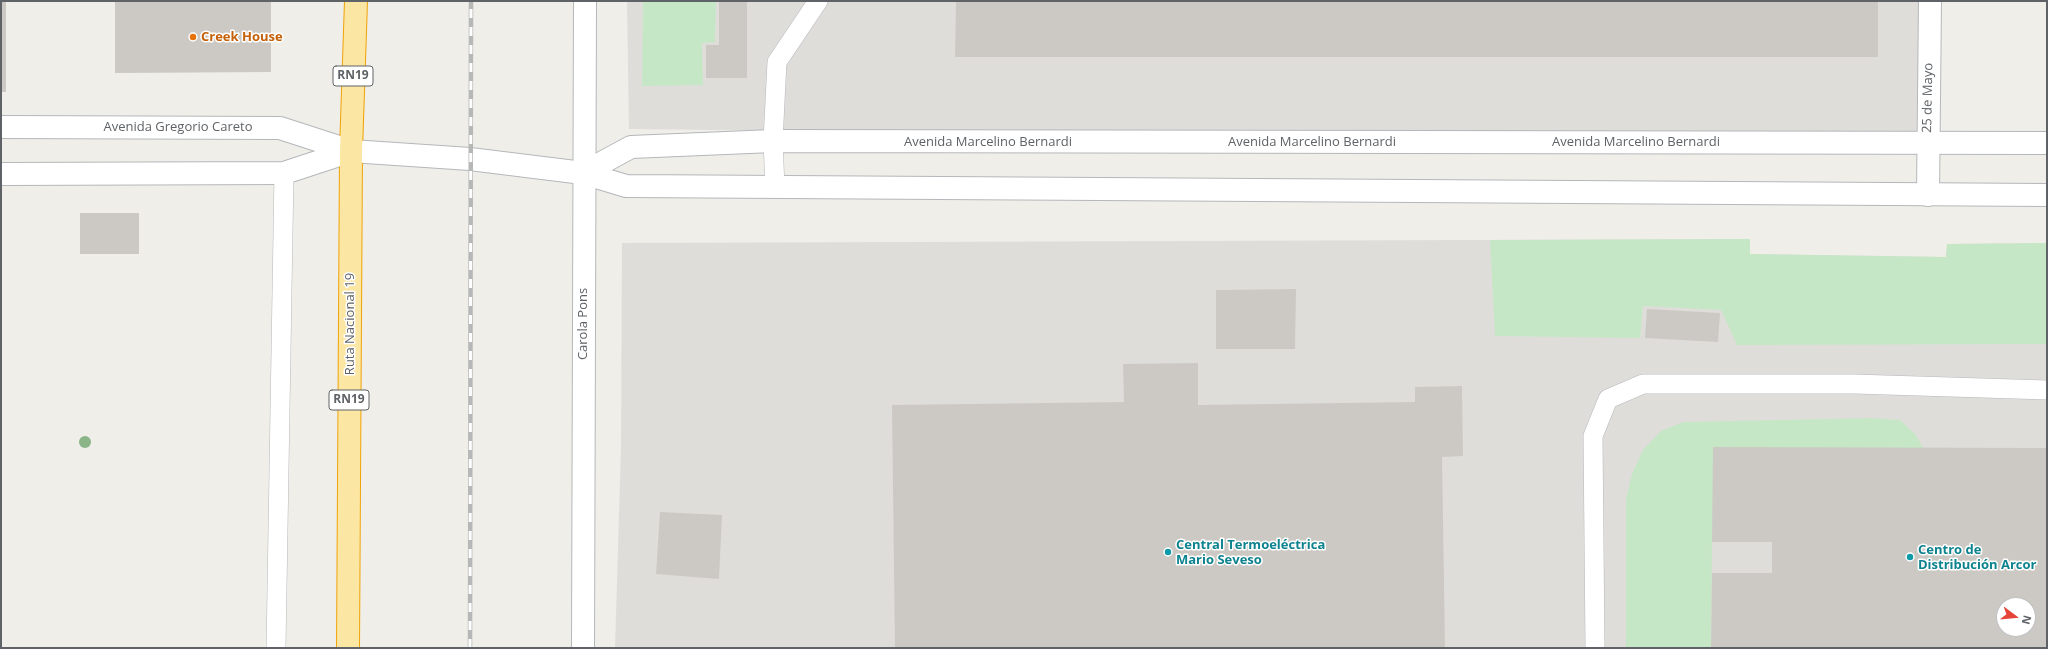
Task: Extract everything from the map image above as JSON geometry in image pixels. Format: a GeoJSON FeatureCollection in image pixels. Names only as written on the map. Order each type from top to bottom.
{"type":"FeatureCollection","features":[{"type":"Feature","properties":{"kind":"highway","name":"Ruta Nacional 19"},"geometry":{"type":"LineString","coordinates":[[348,648],[351,151],[356,1]]}},
{"type":"Feature","properties":{"kind":"main road","name":"Carola Pons"},"geometry":{"type":"LineString","coordinates":[[583,648],[583,173],[585,1]]}},
{"type":"Feature","properties":{"kind":"main road","name":"25 de Mayo"},"geometry":{"type":"LineString","coordinates":[[1928,195],[1930,1]]}},
{"type":"Feature","properties":{"kind":"main road","name":"Avenida Gregorio Careto"},"geometry":{"type":"LineString","coordinates":[[1,127],[280,128],[351,151],[470,159],[583,173]]}},
{"type":"Feature","properties":{"kind":"main road","name":"Avenida Marcelino Bernardi"},"geometry":{"type":"LineString","coordinates":[[583,173],[631,146],[773,141],[2047,143]]}},
{"type":"Feature","properties":{"kind":"main road","name":"Avenida Gregorio Careto"},"geometry":{"type":"LineString","coordinates":[[1,174],[284,173],[351,151]]}},
{"type":"Feature","properties":{"kind":"main road"},"geometry":{"type":"LineString","coordinates":[[583,173],[626,186],[2047,195]]}},
{"type":"Feature","properties":{"kind":"lane"},"geometry":{"type":"LineString","coordinates":[[775,187],[773,141],[776,62],[818,1]]}},
{"type":"Feature","properties":{"kind":"lane"},"geometry":{"type":"LineString","coordinates":[[276,648],[284,173]]}},
{"type":"Feature","properties":{"kind":"lane"},"geometry":{"type":"LineString","coordinates":[[1595,648],[1593,436],[1608,399],[1643,384],[1854,384],[2047,390]]}},
{"type":"Feature","properties":{"kind":"shaded area"},"geometry":{"type":"Polygon","coordinates":[[[627,1],[1921,1],[1921,144],[629,129],[627,1]]]}},
{"type":"Feature","properties":{"kind":"shaded area"},"geometry":{"type":"Polygon","coordinates":[[[1750,239],[1750,254],[1946,257],[1947,244],[2047,243],[2047,648],[615,648],[621,448],[622,243],[1750,239]]]}},
{"type":"Feature","properties":{"kind":"green space"},"geometry":{"type":"Polygon","coordinates":[[[643,1],[716,1],[715,42],[702,43],[703,85],[642,86],[643,1]]]}},
{"type":"Feature","properties":{"kind":"green space"},"geometry":{"type":"Polygon","coordinates":[[[1750,239],[1750,254],[1946,257],[1947,244],[2047,243],[2047,344],[1737,345],[1721,310],[1643,306],[1640,338],[1495,336],[1490,240],[1750,239]]]}},
{"type":"Feature","properties":{"kind":"green space"},"geometry":{"type":"Polygon","coordinates":[[[1872,418],[1900,420],[1916,435],[1923,448],[1712,542],[1711,648],[1626,648],[1626,499],[1632,474],[1643,450],[1661,431],[1684,422],[1872,418]]]}},
{"type":"Feature","properties":{"kind":"building"},"geometry":{"type":"Polygon","coordinates":[[[1,1],[6,1],[6,92],[1,92],[1,1]]]}},
{"type":"Feature","properties":{"kind":"building","name":"Creek House"},"geometry":{"type":"Polygon","coordinates":[[[115,1],[271,1],[271,72],[115,73],[115,1]]]}},
{"type":"Feature","properties":{"kind":"building"},"geometry":{"type":"Polygon","coordinates":[[[719,1],[747,1],[747,78],[706,78],[706,45],[719,45],[719,1]]]}},
{"type":"Feature","properties":{"kind":"building"},"geometry":{"type":"Polygon","coordinates":[[[956,1],[1878,1],[1878,57],[955,57],[956,1]]]}},
{"type":"Feature","properties":{"kind":"building"},"geometry":{"type":"Polygon","coordinates":[[[80,213],[139,213],[139,254],[80,254],[80,213]]]}},
{"type":"Feature","properties":{"kind":"building"},"geometry":{"type":"Polygon","coordinates":[[[1296,289],[1295,349],[1216,349],[1216,290],[1296,289]]]}},
{"type":"Feature","properties":{"kind":"building"},"geometry":{"type":"Polygon","coordinates":[[[1647,309],[1720,313],[1718,342],[1645,338],[1647,309]]]}},
{"type":"Feature","properties":{"kind":"building","name":"Central Termoeléctrica Mario Seveso"},"geometry":{"type":"Polygon","coordinates":[[[1198,363],[1198,405],[1415,402],[1415,387],[1462,386],[1463,456],[1442,457],[1445,648],[895,648],[892,405],[1124,402],[1123,364],[1198,363]]]}},
{"type":"Feature","properties":{"kind":"building","name":"Centro de Distribución Arcor"},"geometry":{"type":"Polygon","coordinates":[[[1713,447],[2047,448],[2047,648],[1711,648],[1712,573],[1772,573],[1772,542],[1712,542],[1713,447]]]}},
{"type":"Feature","properties":{"kind":"building"},"geometry":{"type":"Polygon","coordinates":[[[660,512],[722,515],[719,579],[656,574],[660,512]]]}},
{"type":"Feature","properties":{"kind":"railway"},"geometry":{"type":"LineString","coordinates":[[470,648],[471,1]]}},
{"type":"Feature","properties":{"kind":"place","name":"Creek House"},"geometry":{"type":"Point","coordinates":[193,37]}},
{"type":"Feature","properties":{"kind":"place","name":"Central Termoeléctrica Mario Seveso"},"geometry":{"type":"Point","coordinates":[1168,552]}},
{"type":"Feature","properties":{"kind":"place","name":"Centro de Distribución Arcor"},"geometry":{"type":"Point","coordinates":[1910,557]}}]}
